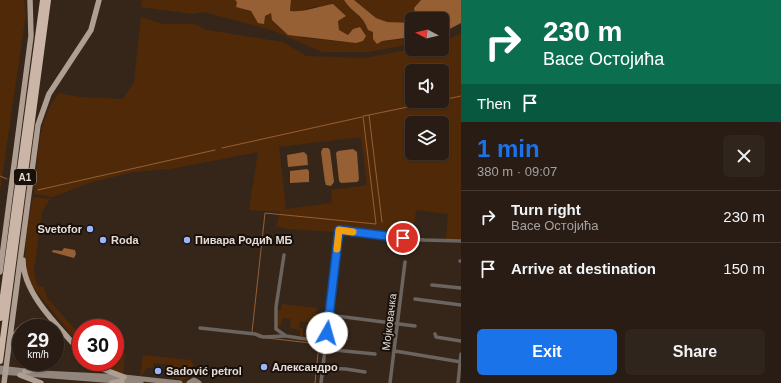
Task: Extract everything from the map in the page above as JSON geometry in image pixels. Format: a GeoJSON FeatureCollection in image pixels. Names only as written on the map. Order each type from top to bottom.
{"type":"FeatureCollection","features":[{"type":"Feature","properties":{"kind":"highway","name":"A1"},"geometry":{"type":"LineString","coordinates":[[0,318],[43,0]]}},
{"type":"Feature","properties":{"kind":"highway","name":"A1"},"geometry":{"type":"LineString","coordinates":[[0,361],[48,0]]}},
{"type":"Feature","properties":{"kind":"main road"},"geometry":{"type":"LineString","coordinates":[[0,272],[31,36],[30,0]]}},
{"type":"Feature","properties":{"kind":"main road"},"geometry":{"type":"LineString","coordinates":[[4,383],[31,174],[42,110],[54,84],[91,30],[99,0]]}},
{"type":"Feature","properties":{"kind":"main road"},"geometry":{"type":"LineString","coordinates":[[0,247],[5,232]]}},
{"type":"Feature","properties":{"kind":"main road"},"geometry":{"type":"LineString","coordinates":[[23,242],[24,270],[29,287],[72,341]]}},
{"type":"Feature","properties":{"kind":"main road"},"geometry":{"type":"LineString","coordinates":[[8,348],[12,340]]}},
{"type":"Feature","properties":{"kind":"main road"},"geometry":{"type":"LineString","coordinates":[[0,368],[19,372],[41,383]]}},
{"type":"Feature","properties":{"kind":"main road"},"geometry":{"type":"LineString","coordinates":[[19,372],[25,371]]}},
{"type":"Feature","properties":{"kind":"main road"},"geometry":{"type":"LineString","coordinates":[[105,371],[123,379],[141,383]]}},
{"type":"Feature","properties":{"kind":"main road"},"geometry":{"type":"LineString","coordinates":[[0,372],[180,383]]}},
{"type":"Feature","properties":{"kind":"main road"},"geometry":{"type":"LineString","coordinates":[[112,383],[123,379]]}},
{"type":"Feature","properties":{"kind":"main road"},"geometry":{"type":"LineString","coordinates":[[189,383],[194,380],[199,383]]}},
{"type":"Feature","properties":{"kind":"street"},"geometry":{"type":"LineString","coordinates":[[320,383],[339,230],[424,240],[461,241]]}},
{"type":"Feature","properties":{"kind":"street"},"geometry":{"type":"LineString","coordinates":[[284,255],[275,321],[276,329],[286,336]]}},
{"type":"Feature","properties":{"kind":"street","name":"Мојковачка"},"geometry":{"type":"LineString","coordinates":[[390,383],[399,324],[405,262]]}},
{"type":"Feature","properties":{"kind":"street"},"geometry":{"type":"LineString","coordinates":[[432,285],[461,288]]}},
{"type":"Feature","properties":{"kind":"street"},"geometry":{"type":"LineString","coordinates":[[415,299],[461,305]]}},
{"type":"Feature","properties":{"kind":"street"},"geometry":{"type":"LineString","coordinates":[[329,315],[415,326]]}},
{"type":"Feature","properties":{"kind":"street"},"geometry":{"type":"LineString","coordinates":[[200,328],[253,334],[264,337],[286,336],[325,342]]}},
{"type":"Feature","properties":{"kind":"street"},"geometry":{"type":"LineString","coordinates":[[435,334],[436,337],[461,341]]}},
{"type":"Feature","properties":{"kind":"street"},"geometry":{"type":"LineString","coordinates":[[324,349],[375,354]]}},
{"type":"Feature","properties":{"kind":"street"},"geometry":{"type":"LineString","coordinates":[[395,351],[460,362]]}},
{"type":"Feature","properties":{"kind":"street"},"geometry":{"type":"LineString","coordinates":[[458,383],[461,354]]}},
{"type":"Feature","properties":{"kind":"street"},"geometry":{"type":"LineString","coordinates":[[322,368],[346,369],[365,372]]}},
{"type":"Feature","properties":{"kind":"shaded area"},"geometry":{"type":"Polygon","coordinates":[[[0,0],[24,0],[26,13],[0,191],[0,0]]]}},
{"type":"Feature","properties":{"kind":"shaded area"},"geometry":{"type":"Polygon","coordinates":[[[142,0],[235,0],[237,2],[236,7],[265,16],[271,13],[303,38],[347,42],[353,29],[348,35],[339,30],[338,21],[346,16],[316,6],[297,12],[290,11],[291,0],[344,0],[363,20],[368,30],[373,32],[382,41],[405,39],[405,45],[368,52],[322,52],[272,30],[203,12],[192,14],[141,7],[142,0]]]}},
{"type":"Feature","properties":{"kind":"shaded area"},"geometry":{"type":"Polygon","coordinates":[[[235,0],[291,0],[290,11],[305,10],[333,4],[346,16],[338,21],[339,30],[348,35],[353,29],[360,27],[366,36],[363,41],[356,43],[288,35],[272,20],[271,13],[265,16],[264,24],[258,23],[251,11],[236,7],[237,2],[235,0]]]}},
{"type":"Feature","properties":{"kind":"shaded area"},"geometry":{"type":"Polygon","coordinates":[[[344,0],[354,0],[376,18],[387,22],[405,23],[405,38],[382,41],[377,44],[373,39],[373,32],[368,30],[363,20],[344,0]]]}},
{"type":"Feature","properties":{"kind":"shaded area"},"geometry":{"type":"Polygon","coordinates":[[[354,0],[421,0],[414,8],[415,12],[405,12],[405,24],[387,22],[376,18],[354,0]]]}},
{"type":"Feature","properties":{"kind":"shaded area"},"geometry":{"type":"Polygon","coordinates":[[[421,0],[461,0],[461,23],[449,29],[449,12],[415,12],[414,8],[421,0]]]}},
{"type":"Feature","properties":{"kind":"shaded area"},"geometry":{"type":"Polygon","coordinates":[[[141,17],[162,24],[194,24],[207,30],[283,42],[306,56],[365,58],[405,50],[405,56],[449,56],[449,38],[461,34],[461,239],[446,239],[448,214],[416,210],[412,237],[276,227],[280,212],[249,210],[258,152],[170,169],[133,172],[89,183],[53,197],[34,194],[42,128],[46,115],[59,93],[79,97],[123,99],[134,82],[141,17]],[[361,137],[279,147],[286,209],[332,203],[331,190],[367,185],[361,137]]]}},
{"type":"Feature","properties":{"kind":"shaded area"},"geometry":{"type":"Polygon","coordinates":[[[323,148],[328,148],[330,150],[334,182],[331,186],[326,185],[325,182],[321,152],[323,148]]]}},
{"type":"Feature","properties":{"kind":"shaded area"},"geometry":{"type":"Polygon","coordinates":[[[353,149],[357,152],[359,180],[357,182],[341,183],[339,181],[336,153],[338,151],[353,149]]]}},
{"type":"Feature","properties":{"kind":"shaded area"},"geometry":{"type":"Polygon","coordinates":[[[304,152],[307,155],[308,165],[288,167],[287,155],[304,152]]]}},
{"type":"Feature","properties":{"kind":"shaded area"},"geometry":{"type":"Polygon","coordinates":[[[307,169],[309,171],[309,182],[290,183],[290,171],[307,169]]]}},
{"type":"Feature","properties":{"kind":"shaded area"},"geometry":{"type":"Polygon","coordinates":[[[33,197],[50,199],[42,212],[34,270],[37,286],[44,287],[47,298],[72,326],[72,336],[64,326],[64,319],[59,319],[29,282],[25,250],[33,197]]]}},
{"type":"Feature","properties":{"kind":"shaded area"},"geometry":{"type":"Polygon","coordinates":[[[64,248],[75,250],[76,254],[74,258],[52,252],[53,250],[62,251],[64,248]]]}},
{"type":"Feature","properties":{"kind":"shaded area"},"geometry":{"type":"Polygon","coordinates":[[[282,304],[317,308],[316,314],[321,314],[321,316],[316,316],[316,319],[327,321],[324,339],[323,333],[318,330],[319,324],[300,321],[299,328],[303,328],[303,336],[320,339],[300,336],[300,330],[290,328],[291,319],[282,318],[281,325],[278,325],[277,310],[281,310],[282,304]]]}},
{"type":"Feature","properties":{"kind":"shaded area"},"geometry":{"type":"Polygon","coordinates":[[[143,355],[191,360],[193,364],[191,375],[182,382],[172,375],[172,365],[153,363],[153,368],[147,368],[140,377],[143,355]]]}},
{"type":"Feature","properties":{"kind":"shaded area"},"geometry":{"type":"Polygon","coordinates":[[[113,371],[123,371],[123,374],[113,371]]]}},
{"type":"Feature","properties":{"kind":"waterway"},"geometry":{"type":"LineString","coordinates":[[449,99],[461,96]]}},
{"type":"Feature","properties":{"kind":"waterway"},"geometry":{"type":"LineString","coordinates":[[382,222],[369,115],[405,108]]}},
{"type":"Feature","properties":{"kind":"waterway"},"geometry":{"type":"LineString","coordinates":[[252,332],[265,213],[376,224],[363,116],[369,115]]}},
{"type":"Feature","properties":{"kind":"waterway"},"geometry":{"type":"LineString","coordinates":[[222,148],[362,117]]}},
{"type":"Feature","properties":{"kind":"waterway"},"geometry":{"type":"LineString","coordinates":[[38,190],[215,150]]}},
{"type":"Feature","properties":{"kind":"waterway"},"geometry":{"type":"LineString","coordinates":[[0,176],[7,179]]}},
{"type":"Feature","properties":{"kind":"waterway"},"geometry":{"type":"LineString","coordinates":[[259,337],[319,344],[315,383]]}},
{"type":"Feature","properties":{"kind":"slow traffic"},"geometry":{"type":"LineString","coordinates":[[337,249],[339,230],[353,232]]}},
{"type":"Feature","properties":{"kind":"place","name":"Svetofor"},"geometry":{"type":"Point","coordinates":[90,229]}},
{"type":"Feature","properties":{"kind":"place","name":"Roda"},"geometry":{"type":"Point","coordinates":[103,240]}},
{"type":"Feature","properties":{"kind":"place","name":"Пивара Родић МБ"},"geometry":{"type":"Point","coordinates":[187,240]}},
{"type":"Feature","properties":{"kind":"place","name":"Александро"},"geometry":{"type":"Point","coordinates":[264,367]}},
{"type":"Feature","properties":{"kind":"place","name":"Sadović petrol"},"geometry":{"type":"Point","coordinates":[158,371]}},
{"type":"Feature","properties":{"kind":"route"},"geometry":{"type":"LineString","coordinates":[[327,333],[339,230],[403,238]]}}]}
